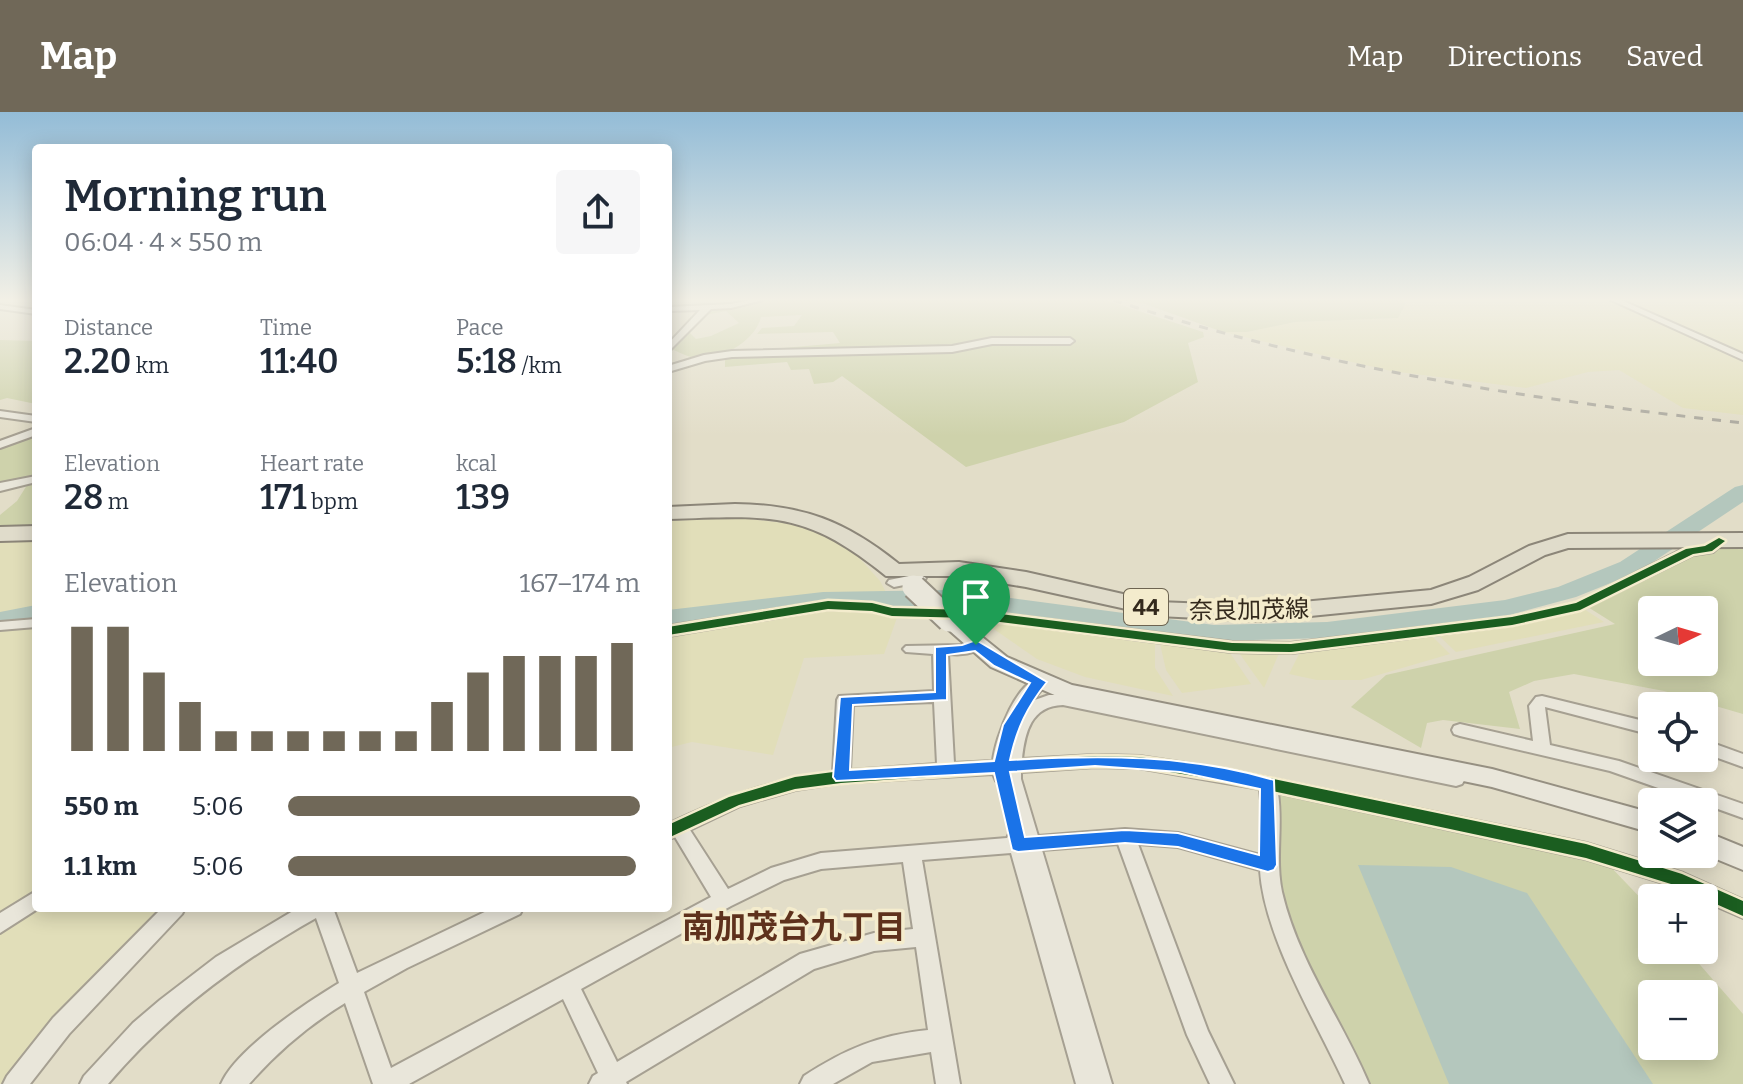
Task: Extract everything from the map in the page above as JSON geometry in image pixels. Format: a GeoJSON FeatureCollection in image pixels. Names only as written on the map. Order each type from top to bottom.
{"type":"FeatureCollection","features":[{"type":"Feature","properties":{"kind":"main road"},"geometry":{"type":"LineString","coordinates":[[672,513],[746,510],[800,515],[822,521],[855,538],[905,580]]}},
{"type":"Feature","properties":{"kind":"main road"},"geometry":{"type":"LineString","coordinates":[[0,534],[32,533]]}},
{"type":"Feature","properties":{"kind":"main road","name":"奈良加茂線"},"geometry":{"type":"LineString","coordinates":[[905,580],[957,566],[1159,609],[1225,615],[1271,615],[1452,592],[1550,545],[1632,539],[1743,540]]}},
{"type":"Feature","properties":{"kind":"street"},"geometry":{"type":"LineString","coordinates":[[672,368],[732,354],[952,349],[970,345]]}},
{"type":"Feature","properties":{"kind":"street"},"geometry":{"type":"LineString","coordinates":[[1717,345],[1743,357]]}},
{"type":"Feature","properties":{"kind":"street"},"geometry":{"type":"LineString","coordinates":[[0,414],[32,418]]}},
{"type":"Feature","properties":{"kind":"street"},"geometry":{"type":"LineString","coordinates":[[0,445],[32,433]]}},
{"type":"Feature","properties":{"kind":"street"},"geometry":{"type":"LineString","coordinates":[[0,487],[32,480]]}},
{"type":"Feature","properties":{"kind":"street"},"geometry":{"type":"LineString","coordinates":[[672,630],[828,605],[850,605],[892,612],[969,614],[1232,647],[1291,648],[1512,621],[1580,606],[1690,551],[1708,549],[1714,541]]}},
{"type":"Feature","properties":{"kind":"street"},"geometry":{"type":"LineString","coordinates":[[905,580],[976,645],[1006,667],[1040,682],[1097,700],[1492,778],[1638,819]]}},
{"type":"Feature","properties":{"kind":"street"},"geometry":{"type":"LineString","coordinates":[[0,626],[32,623]]}},
{"type":"Feature","properties":{"kind":"street"},"geometry":{"type":"LineString","coordinates":[[911,649],[964,650],[976,645]]}},
{"type":"Feature","properties":{"kind":"street"},"geometry":{"type":"LineString","coordinates":[[940,650],[946,770]]}},
{"type":"Feature","properties":{"kind":"street"},"geometry":{"type":"LineString","coordinates":[[1040,682],[1031,690],[1011,725],[1006,766],[1012,779],[1023,845],[1088,1084]]}},
{"type":"Feature","properties":{"kind":"street"},"geometry":{"type":"LineString","coordinates":[[841,777],[845,700],[942,696]]}},
{"type":"Feature","properties":{"kind":"street"},"geometry":{"type":"LineString","coordinates":[[1006,766],[1035,704],[1053,699],[1482,784],[1638,827]]}},
{"type":"Feature","properties":{"kind":"street"},"geometry":{"type":"LineString","coordinates":[[1542,747],[1537,706],[1542,701],[1638,725]]}},
{"type":"Feature","properties":{"kind":"street"},"geometry":{"type":"LineString","coordinates":[[1460,730],[1542,747],[1651,776],[1743,811]]}},
{"type":"Feature","properties":{"kind":"street"},"geometry":{"type":"LineString","coordinates":[[1718,751],[1743,761]]}},
{"type":"Feature","properties":{"kind":"street"},"geometry":{"type":"LineString","coordinates":[[724,900],[674,829],[734,801],[767,790],[841,777],[1095,761],[1180,767],[1586,851],[1676,879],[1743,909]]}},
{"type":"Feature","properties":{"kind":"street"},"geometry":{"type":"LineString","coordinates":[[1268,785],[1268,865],[1273,896],[1289,938],[1357,1084]]}},
{"type":"Feature","properties":{"kind":"street"},"geometry":{"type":"LineString","coordinates":[[324,912],[386,1084],[724,900],[778,874],[821,861],[1125,836],[1178,840],[1268,865]]}},
{"type":"Feature","properties":{"kind":"street"},"geometry":{"type":"LineString","coordinates":[[1125,836],[1198,1035],[1222,1084]]}},
{"type":"Feature","properties":{"kind":"street"},"geometry":{"type":"LineString","coordinates":[[1023,845],[1100,1084]]}},
{"type":"Feature","properties":{"kind":"street"},"geometry":{"type":"LineString","coordinates":[[1718,848],[1743,859]]}},
{"type":"Feature","properties":{"kind":"street"},"geometry":{"type":"LineString","coordinates":[[911,853],[948,1084]]}},
{"type":"Feature","properties":{"kind":"street"},"geometry":{"type":"LineString","coordinates":[[1718,857],[1743,869]]}},
{"type":"Feature","properties":{"kind":"street"},"geometry":{"type":"LineString","coordinates":[[0,924],[32,902]]}},
{"type":"Feature","properties":{"kind":"street"},"geometry":{"type":"LineString","coordinates":[[15,1084],[61,1026],[171,912]]}},
{"type":"Feature","properties":{"kind":"street"},"geometry":{"type":"LineString","coordinates":[[92,1084],[127,1045],[182,994],[239,952],[309,912]]}},
{"type":"Feature","properties":{"kind":"street"},"geometry":{"type":"LineString","coordinates":[[233,1084],[282,1034],[352,987],[505,912]]}},
{"type":"Feature","properties":{"kind":"street"},"geometry":{"type":"LineString","coordinates":[[569,987],[610,1082],[808,961],[874,942],[923,937]]}},
{"type":"Feature","properties":{"kind":"street"},"geometry":{"type":"LineString","coordinates":[[812,1084],[870,1049],[939,1040]]}},
{"type":"Feature","properties":{"kind":"shaded area"},"geometry":{"type":"Polygon","coordinates":[[[1281,345],[1743,345],[1743,415],[1683,408],[1619,370],[1588,372],[1526,388],[1391,371],[1281,345]]]}},
{"type":"Feature","properties":{"kind":"shaded area"},"geometry":{"type":"Polygon","coordinates":[[[739,518],[818,527],[853,551],[880,581],[898,615],[884,654],[804,658],[773,755],[692,742],[672,747],[672,521],[739,518]]]}},
{"type":"Feature","properties":{"kind":"shaded area"},"geometry":{"type":"Polygon","coordinates":[[[32,538],[32,912],[158,912],[4,1084],[0,1084],[0,539],[32,538]]]}},
{"type":"Feature","properties":{"kind":"shaded area"},"geometry":{"type":"Polygon","coordinates":[[[1584,609],[1604,622],[1456,652],[1436,633],[1584,609]]]}},
{"type":"Feature","properties":{"kind":"shaded area"},"geometry":{"type":"Polygon","coordinates":[[[982,621],[1155,644],[1155,668],[1173,696],[1085,677],[1037,659],[982,621]]]}},
{"type":"Feature","properties":{"kind":"shaded area"},"geometry":{"type":"Polygon","coordinates":[[[1430,634],[1450,654],[1361,680],[1317,680],[1289,674],[1301,650],[1430,634]]]}},
{"type":"Feature","properties":{"kind":"shaded area"},"geometry":{"type":"Polygon","coordinates":[[[1160,644],[1228,650],[1251,684],[1182,693],[1166,670],[1160,644]]]}},
{"type":"Feature","properties":{"kind":"shaded area"},"geometry":{"type":"Polygon","coordinates":[[[1237,650],[1280,651],[1264,688],[1237,650]]]}},
{"type":"Feature","properties":{"kind":"shaded area"},"geometry":{"type":"Polygon","coordinates":[[[1358,865],[1451,867],[1527,893],[1653,1084],[1449,1084],[1358,865]]]}},
{"type":"Feature","properties":{"kind":"green space"},"geometry":{"type":"Polygon","coordinates":[[[0,345],[32,345],[32,403],[7,398],[0,400],[0,345]]]}},
{"type":"Feature","properties":{"kind":"green space"},"geometry":{"type":"Polygon","coordinates":[[[674,345],[739,345],[726,353],[705,358],[686,356],[672,348],[674,345]]]}},
{"type":"Feature","properties":{"kind":"green space"},"geometry":{"type":"Polygon","coordinates":[[[813,345],[1189,345],[1198,382],[1124,422],[966,467],[842,376],[833,382],[814,384],[809,369],[791,370],[787,362],[725,367],[725,355],[953,348],[783,351],[783,348],[813,345]]]}},
{"type":"Feature","properties":{"kind":"green space"},"geometry":{"type":"Polygon","coordinates":[[[32,434],[32,479],[0,486],[0,446],[32,434]]]}},
{"type":"Feature","properties":{"kind":"green space"},"geometry":{"type":"Polygon","coordinates":[[[32,481],[32,526],[0,527],[0,515],[17,501],[32,481]]]}},
{"type":"Feature","properties":{"kind":"green space"},"geometry":{"type":"Polygon","coordinates":[[[1743,546],[1743,714],[1718,707],[1718,692],[1667,692],[1574,674],[1534,681],[1509,692],[1520,729],[1443,720],[1427,723],[1421,748],[1351,707],[1386,675],[1615,624],[1583,604],[1697,547],[1743,546]]]}},
{"type":"Feature","properties":{"kind":"green space"},"geometry":{"type":"Polygon","coordinates":[[[1278,793],[1605,861],[1638,895],[1638,964],[1699,964],[1713,980],[1638,980],[1638,1060],[1718,1060],[1718,985],[1743,1014],[1743,1084],[1368,1084],[1295,940],[1277,877],[1278,793]]]}},
{"type":"Feature","properties":{"kind":"waterway"},"geometry":{"type":"LineString","coordinates":[[672,618],[823,600],[951,598],[1214,633],[1327,630],[1506,608],[1567,592],[1629,567],[1743,492]]}},
{"type":"Feature","properties":{"kind":"waterway"},"geometry":{"type":"LineString","coordinates":[[0,620],[32,614]]}},
{"type":"Feature","properties":{"kind":"railway"},"geometry":{"type":"LineString","coordinates":[[1270,345],[1503,391],[1743,423]]}},
{"type":"Feature","properties":{"kind":"cycle path"},"geometry":{"type":"LineString","coordinates":[[672,630],[828,605],[872,607],[892,612],[969,614],[1232,647],[1291,648],[1512,621],[1580,606],[1690,551],[1708,549],[1719,541]]}},
{"type":"Feature","properties":{"kind":"cycle path"},"geometry":{"type":"LineString","coordinates":[[672,830],[734,801],[795,783],[1012,766],[1139,762],[1225,775],[1586,851],[1676,879],[1743,909]]}},
{"type":"Feature","properties":{"kind":"district","name":"南加茂台九丁目"},"geometry":{"type":"Point","coordinates":[794,927]}},
{"type":"Feature","properties":{"kind":"route"},"geometry":{"type":"LineString","coordinates":[[976,645],[964,650],[940,650],[942,696],[845,700],[841,777],[1000,766],[1018,845],[1125,836],[1178,840],[1268,865],[1268,785],[1139,762],[1000,766],[1011,725],[1031,690],[1040,682],[999,662],[976,645]]}}]}
